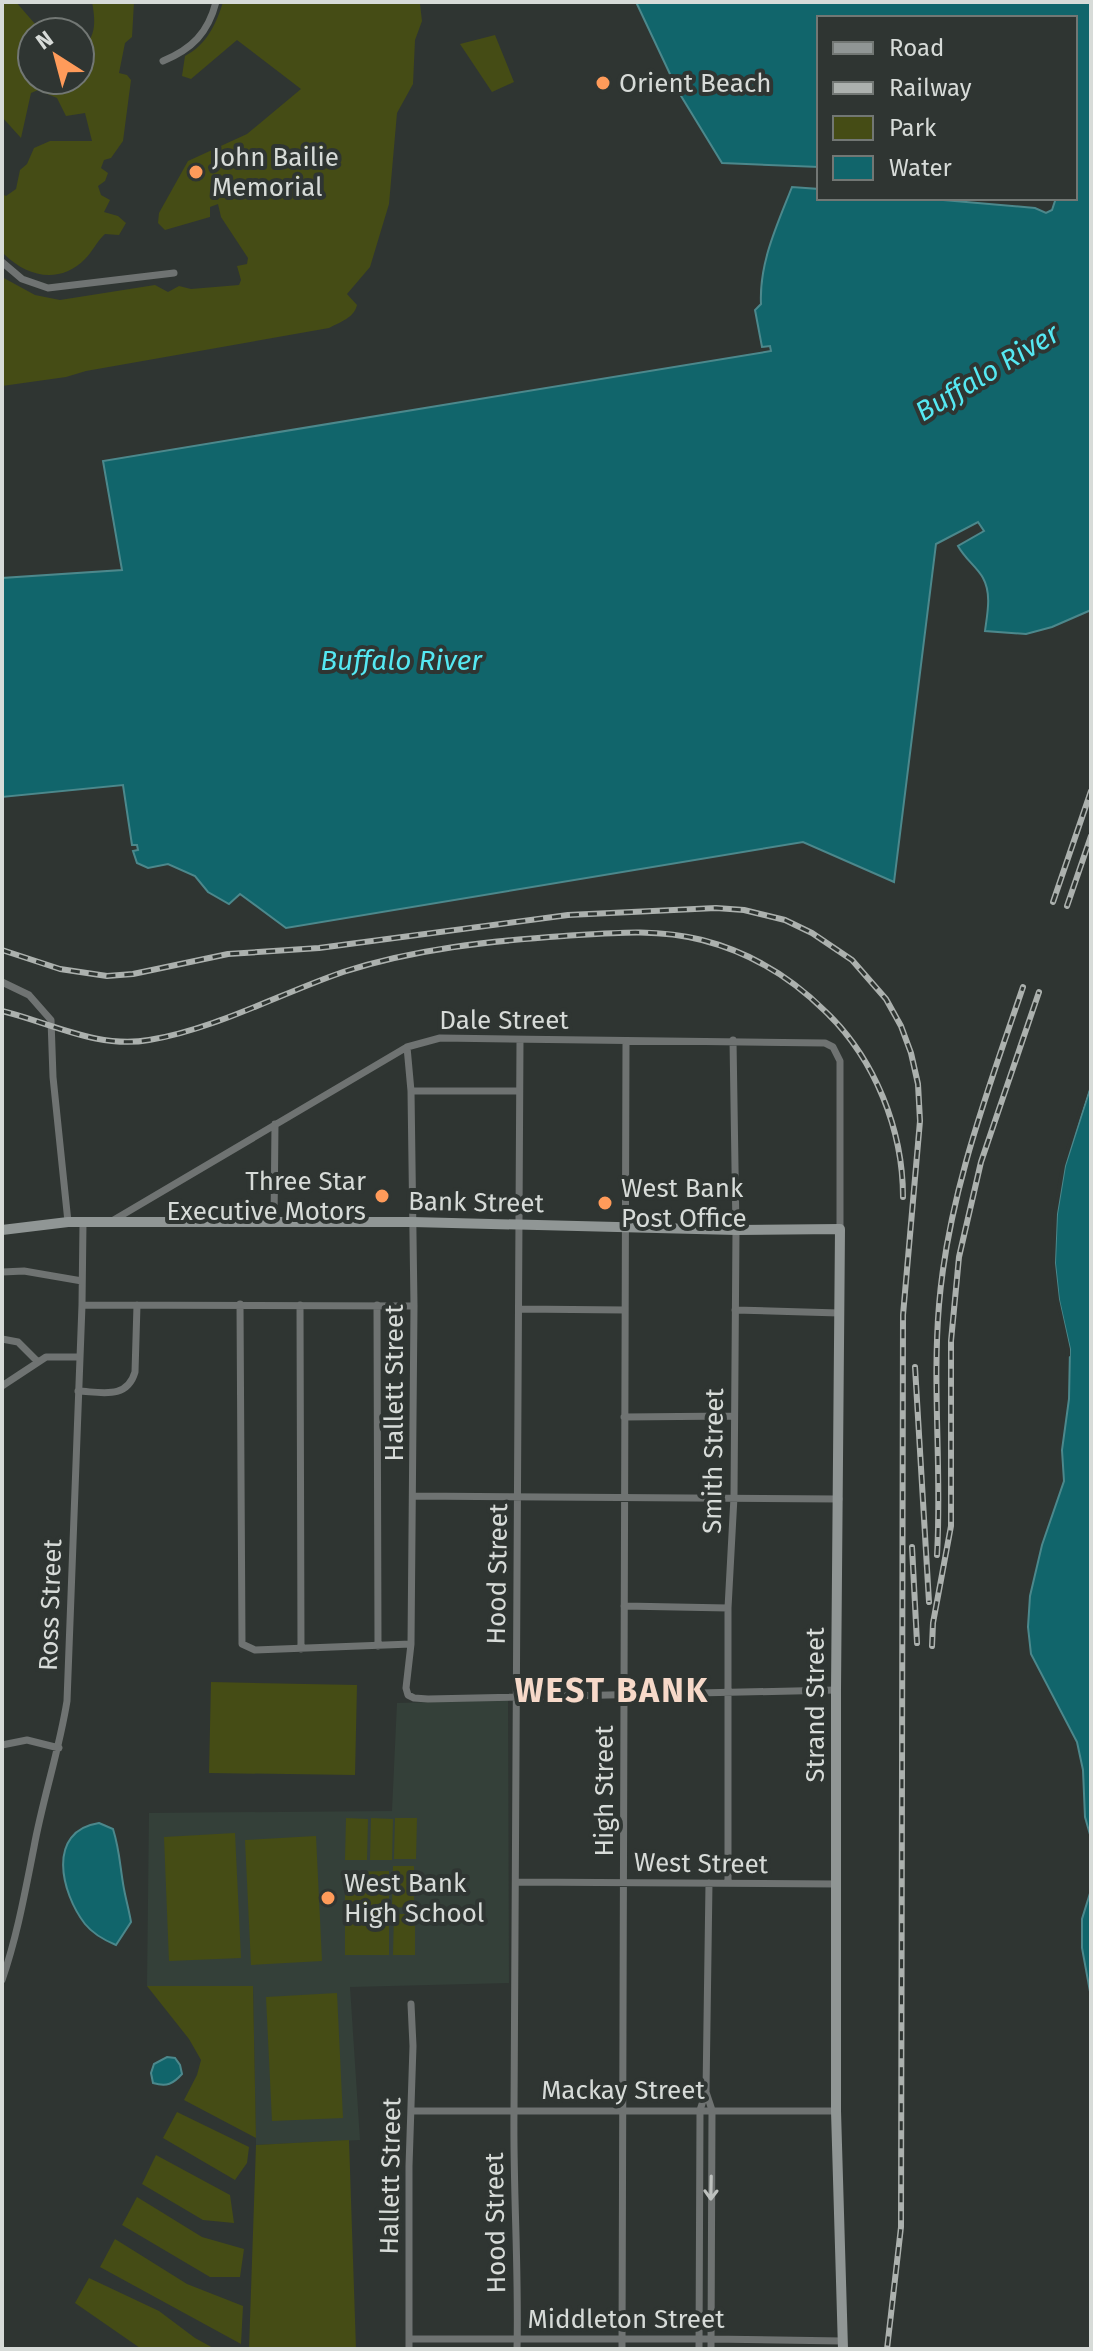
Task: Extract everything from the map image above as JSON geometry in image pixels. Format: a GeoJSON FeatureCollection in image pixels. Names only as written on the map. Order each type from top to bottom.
{"type":"FeatureCollection","features":[{"type":"Feature","properties":{"kind":"street"},"geometry":{"type":"LineString","coordinates":[[163,61],[182,53],[201,38],[216,2]]}},
{"type":"Feature","properties":{"kind":"street"},"geometry":{"type":"LineString","coordinates":[[2,262],[22,279],[48,288],[174,273]]}},
{"type":"Feature","properties":{"kind":"street"},"geometry":{"type":"LineString","coordinates":[[2,982],[29,995],[51,1020],[53,1077],[68,1222]]}},
{"type":"Feature","properties":{"kind":"street","name":"Dale Street"},"geometry":{"type":"LineString","coordinates":[[111,1222],[407,1047],[440,1038],[825,1043],[833,1047],[840,1061]]}},
{"type":"Feature","properties":{"kind":"street","name":"Hood Street"},"geometry":{"type":"LineString","coordinates":[[517,2349],[514,2111],[520,1040]]}},
{"type":"Feature","properties":{"kind":"street","name":"Smith Street"},"geometry":{"type":"LineString","coordinates":[[728,1882],[728,1608],[734,1497],[736,1230],[733,1040]]}},
{"type":"Feature","properties":{"kind":"street","name":"High Street"},"geometry":{"type":"LineString","coordinates":[[622,2345],[626,1041]]}},
{"type":"Feature","properties":{"kind":"street","name":"Hallett Street"},"geometry":{"type":"LineString","coordinates":[[407,1047],[411,1091],[414,1306],[411,1644],[407,1691],[412,1697],[431,1699],[515,1695]]}},
{"type":"Feature","properties":{"kind":"street","name":"Strand Street"},"geometry":{"type":"LineString","coordinates":[[840,1061],[836,2111],[843,2345]]}},
{"type":"Feature","properties":{"kind":"street"},"geometry":{"type":"LineString","coordinates":[[411,1091],[519,1091]]}},
{"type":"Feature","properties":{"kind":"street"},"geometry":{"type":"LineString","coordinates":[[274,1223],[275,1124]]}},
{"type":"Feature","properties":{"kind":"street","name":"Bank Street"},"geometry":{"type":"LineString","coordinates":[[2,1230],[68,1222],[413,1222],[736,1230],[840,1229]]}},
{"type":"Feature","properties":{"kind":"street","name":"Ross Street"},"geometry":{"type":"LineString","coordinates":[[2,1980],[28,1887],[67,1701],[83,1223]]}},
{"type":"Feature","properties":{"kind":"street"},"geometry":{"type":"LineString","coordinates":[[2,1272],[24,1271],[82,1281]]}},
{"type":"Feature","properties":{"kind":"street"},"geometry":{"type":"LineString","coordinates":[[240,1304],[242,1643],[251,1650],[411,1644]]}},
{"type":"Feature","properties":{"kind":"street"},"geometry":{"type":"LineString","coordinates":[[82,1305],[414,1306]]}},
{"type":"Feature","properties":{"kind":"street"},"geometry":{"type":"LineString","coordinates":[[78,1391],[119,1391],[127,1389],[132,1382],[137,1305]]}},
{"type":"Feature","properties":{"kind":"street"},"geometry":{"type":"LineString","coordinates":[[300,1305],[301,1649]]}},
{"type":"Feature","properties":{"kind":"street"},"geometry":{"type":"LineString","coordinates":[[377,1305],[378,1646]]}},
{"type":"Feature","properties":{"kind":"street"},"geometry":{"type":"LineString","coordinates":[[519,1309],[625,1310]]}},
{"type":"Feature","properties":{"kind":"street"},"geometry":{"type":"LineString","coordinates":[[735,1310],[839,1313]]}},
{"type":"Feature","properties":{"kind":"street"},"geometry":{"type":"LineString","coordinates":[[2,1339],[18,1342],[37,1361]]}},
{"type":"Feature","properties":{"kind":"street"},"geometry":{"type":"LineString","coordinates":[[2,1386],[37,1361],[56,1356],[79,1357]]}},
{"type":"Feature","properties":{"kind":"street"},"geometry":{"type":"LineString","coordinates":[[624,1417],[734,1416]]}},
{"type":"Feature","properties":{"kind":"street"},"geometry":{"type":"LineString","coordinates":[[413,1496],[839,1499]]}},
{"type":"Feature","properties":{"kind":"street"},"geometry":{"type":"LineString","coordinates":[[624,1606],[728,1608]]}},
{"type":"Feature","properties":{"kind":"street"},"geometry":{"type":"LineString","coordinates":[[515,1695],[836,1690]]}},
{"type":"Feature","properties":{"kind":"street"},"geometry":{"type":"LineString","coordinates":[[2,1745],[27,1740],[59,1748]]}},
{"type":"Feature","properties":{"kind":"street","name":"West Street"},"geometry":{"type":"LineString","coordinates":[[516,1882],[837,1884]]}},
{"type":"Feature","properties":{"kind":"street"},"geometry":{"type":"LineString","coordinates":[[699,2349],[700,2110],[706,2092],[709,1883]]}},
{"type":"Feature","properties":{"kind":"street","name":"Hallett Street"},"geometry":{"type":"LineString","coordinates":[[409,2349],[411,2004]]}},
{"type":"Feature","properties":{"kind":"street"},"geometry":{"type":"LineString","coordinates":[[706,2092],[712,2110],[711,2349]]}},
{"type":"Feature","properties":{"kind":"street","name":"Mackay Street"},"geometry":{"type":"LineString","coordinates":[[411,2111],[836,2111]]}},
{"type":"Feature","properties":{"kind":"street","name":"Middleton Street"},"geometry":{"type":"LineString","coordinates":[[409,2339],[517,2339],[622,2345],[699,2338],[843,2345]]}},
{"type":"Feature","properties":{"kind":"shaded area","name":"West Bank High School"},"geometry":{"type":"Polygon","coordinates":[[[508,1700],[509,1983],[350,1987],[360,2140],[256,2145],[253,1987],[147,1986],[149,1813],[392,1811],[397,1703],[508,1700]]]}},
{"type":"Feature","properties":{"kind":"green space"},"geometry":{"type":"Polygon","coordinates":[[[2,2],[16,2],[28,16],[16,16],[16,96],[30,96],[21,138],[2,117],[2,2]]]}},
{"type":"Feature","properties":{"kind":"green space"},"geometry":{"type":"Polygon","coordinates":[[[92,2],[134,2],[132,37],[125,43],[119,73],[131,80],[123,141],[111,158],[104,160],[101,168],[108,173],[105,181],[98,186],[101,195],[110,200],[104,212],[118,216],[126,223],[119,235],[105,234],[75,267],[54,275],[43,275],[21,267],[2,252],[2,194],[6,196],[16,189],[20,170],[27,164],[34,148],[50,141],[92,141],[85,113],[66,116],[57,98],[52,96],[96,96],[96,16],[92,2]]]}},
{"type":"Feature","properties":{"kind":"green space"},"geometry":{"type":"Polygon","coordinates":[[[223,2],[420,4],[422,21],[415,40],[413,84],[397,113],[389,204],[370,267],[347,294],[357,305],[353,313],[329,328],[2,386],[2,277],[35,295],[60,300],[155,285],[168,292],[179,286],[191,289],[239,285],[241,280],[237,266],[247,264],[248,258],[221,217],[218,204],[210,207],[210,217],[165,230],[158,223],[159,213],[188,161],[247,134],[301,89],[237,40],[191,79],[182,76],[185,56],[209,34],[223,2]]]}},
{"type":"Feature","properties":{"kind":"green space"},"geometry":{"type":"Polygon","coordinates":[[[495,35],[514,82],[492,92],[460,44],[495,35]]]}},
{"type":"Feature","properties":{"kind":"green space"},"geometry":{"type":"Polygon","coordinates":[[[211,1682],[357,1685],[355,1775],[209,1773],[211,1682]]]}},
{"type":"Feature","properties":{"kind":"green space"},"geometry":{"type":"Polygon","coordinates":[[[346,1818],[368,1819],[367,1860],[345,1860],[346,1818]]]}},
{"type":"Feature","properties":{"kind":"green space"},"geometry":{"type":"Polygon","coordinates":[[[371,1818],[393,1819],[392,1860],[370,1860],[371,1818]]]}},
{"type":"Feature","properties":{"kind":"green space"},"geometry":{"type":"Polygon","coordinates":[[[395,1818],[417,1818],[416,1859],[394,1859],[395,1818]]]}},
{"type":"Feature","properties":{"kind":"green space"},"geometry":{"type":"Polygon","coordinates":[[[235,1833],[241,1958],[169,1961],[164,1837],[235,1833]]]}},
{"type":"Feature","properties":{"kind":"green space"},"geometry":{"type":"Polygon","coordinates":[[[316,1836],[322,1961],[251,1965],[245,1840],[316,1836]]]}},
{"type":"Feature","properties":{"kind":"green space"},"geometry":{"type":"Polygon","coordinates":[[[393,1866],[414,1866],[414,1908],[392,1907],[393,1866]]]}},
{"type":"Feature","properties":{"kind":"green space"},"geometry":{"type":"Polygon","coordinates":[[[389,1871],[389,1955],[345,1955],[345,1872],[389,1871]]]}},
{"type":"Feature","properties":{"kind":"green space"},"geometry":{"type":"Polygon","coordinates":[[[394,1914],[415,1914],[415,1955],[393,1955],[394,1914]]]}},
{"type":"Feature","properties":{"kind":"green space"},"geometry":{"type":"Polygon","coordinates":[[[147,1986],[253,1986],[256,2138],[184,2100],[201,2060],[189,2039],[147,1986]]]}},
{"type":"Feature","properties":{"kind":"green space"},"geometry":{"type":"Polygon","coordinates":[[[337,1993],[343,2118],[272,2121],[266,1997],[337,1993]]]}},
{"type":"Feature","properties":{"kind":"green space"},"geometry":{"type":"Polygon","coordinates":[[[177,2112],[249,2147],[247,2163],[235,2180],[163,2138],[177,2112]]]}},
{"type":"Feature","properties":{"kind":"green space"},"geometry":{"type":"Polygon","coordinates":[[[349,2140],[356,2349],[249,2349],[256,2145],[349,2140]]]}},
{"type":"Feature","properties":{"kind":"green space"},"geometry":{"type":"Polygon","coordinates":[[[156,2155],[230,2195],[234,2223],[203,2220],[142,2184],[156,2155]]]}},
{"type":"Feature","properties":{"kind":"green space"},"geometry":{"type":"Polygon","coordinates":[[[137,2197],[202,2237],[244,2249],[240,2277],[210,2277],[122,2225],[137,2197]]]}},
{"type":"Feature","properties":{"kind":"green space"},"geometry":{"type":"Polygon","coordinates":[[[115,2239],[187,2284],[243,2306],[241,2344],[100,2267],[115,2239]]]}},
{"type":"Feature","properties":{"kind":"green space"},"geometry":{"type":"Polygon","coordinates":[[[89,2278],[159,2311],[215,2349],[140,2348],[75,2303],[89,2278]]]}},
{"type":"Feature","properties":{"kind":"water","name":"Buffalo River"},"geometry":{"type":"Polygon","coordinates":[[[636,2],[1091,2],[1091,610],[1052,627],[1026,634],[985,631],[988,604],[986,584],[958,546],[984,531],[978,522],[936,544],[894,882],[803,842],[286,928],[240,894],[229,904],[208,892],[195,876],[168,864],[148,868],[137,863],[133,851],[138,850],[137,845],[132,845],[123,785],[2,797],[2,578],[122,570],[103,461],[771,351],[770,346],[762,347],[755,310],[761,304],[763,274],[770,244],[792,187],[817,189],[817,200],[943,200],[1035,208],[1046,213],[1052,210],[1055,200],[1077,200],[1077,16],[817,16],[817,167],[722,163],[678,91],[636,2]]]}},
{"type":"Feature","properties":{"kind":"water"},"geometry":{"type":"Polygon","coordinates":[[[1091,1086],[1091,1838],[1085,1817],[1083,1770],[1077,1742],[1031,1654],[1028,1627],[1030,1596],[1042,1545],[1064,1481],[1062,1450],[1069,1399],[1070,1349],[1059,1300],[1055,1263],[1057,1214],[1065,1166],[1091,1086]]]}},
{"type":"Feature","properties":{"kind":"water"},"geometry":{"type":"Polygon","coordinates":[[[99,1823],[113,1829],[131,1922],[116,1945],[85,1924],[65,1881],[65,1850],[71,1838],[82,1828],[99,1823]]]}},
{"type":"Feature","properties":{"kind":"water"},"geometry":{"type":"Polygon","coordinates":[[[1091,1890],[1091,1997],[1082,1948],[1082,1919],[1091,1890]]]}},
{"type":"Feature","properties":{"kind":"water"},"geometry":{"type":"Polygon","coordinates":[[[167,2057],[175,2058],[182,2074],[169,2084],[153,2083],[151,2073],[154,2064],[167,2057]]]}},
{"type":"Feature","properties":{"kind":"pier"},"geometry":{"type":"Polygon","coordinates":[[[1091,1082],[1065,1166],[1057,1214],[1055,1263],[1070,1349],[1070,1356],[1066,1358],[1051,1263],[1053,1214],[1061,1165],[1083,1095],[1091,1082]]]}},
{"type":"Feature","properties":{"kind":"railway"},"geometry":{"type":"LineString","coordinates":[[1053,902],[1091,791]]}},
{"type":"Feature","properties":{"kind":"railway"},"geometry":{"type":"LineString","coordinates":[[1067,906],[1091,836]]}},
{"type":"Feature","properties":{"kind":"railway"},"geometry":{"type":"LineString","coordinates":[[2,950],[60,969],[107,976],[133,974],[228,954],[319,948],[568,915],[716,908],[744,910],[785,920],[812,933],[852,960],[886,999],[911,1053],[918,1084],[920,1121],[903,1315],[901,2227],[887,2349]]}},
{"type":"Feature","properties":{"kind":"railway"},"geometry":{"type":"LineString","coordinates":[[2,1011],[93,1038],[130,1042],[149,1040],[222,1020],[343,972],[425,952],[508,940],[598,934],[633,932],[685,936],[753,959],[784,977],[813,1000],[843,1031],[872,1074],[892,1121],[902,1172],[903,1197]]}},
{"type":"Feature","properties":{"kind":"railway"},"geometry":{"type":"LineString","coordinates":[[937,1555],[937,1336],[944,1264],[971,1143],[1023,987]]}},
{"type":"Feature","properties":{"kind":"railway"},"geometry":{"type":"LineString","coordinates":[[932,1646],[933,1623],[951,1526],[951,1341],[959,1257],[981,1162],[1039,992]]}},
{"type":"Feature","properties":{"kind":"railway"},"geometry":{"type":"LineString","coordinates":[[915,1367],[929,1602]]}},
{"type":"Feature","properties":{"kind":"railway"},"geometry":{"type":"LineString","coordinates":[[912,1547],[917,1643]]}},
{"type":"Feature","properties":{"kind":"place","name":"Orient Beach"},"geometry":{"type":"Point","coordinates":[603,83]}},
{"type":"Feature","properties":{"kind":"place","name":"John Bailie Memorial"},"geometry":{"type":"Point","coordinates":[196,172]}},
{"type":"Feature","properties":{"kind":"place","name":"Three Star Executive Motors"},"geometry":{"type":"Point","coordinates":[382,1196]}},
{"type":"Feature","properties":{"kind":"place","name":"West Bank Post Office"},"geometry":{"type":"Point","coordinates":[605,1203]}},
{"type":"Feature","properties":{"kind":"place","name":"West Bank High School"},"geometry":{"type":"Point","coordinates":[328,1898]}},
{"type":"Feature","properties":{"kind":"district","name":"WEST BANK"},"geometry":{"type":"Point","coordinates":[612,1690]}}]}
